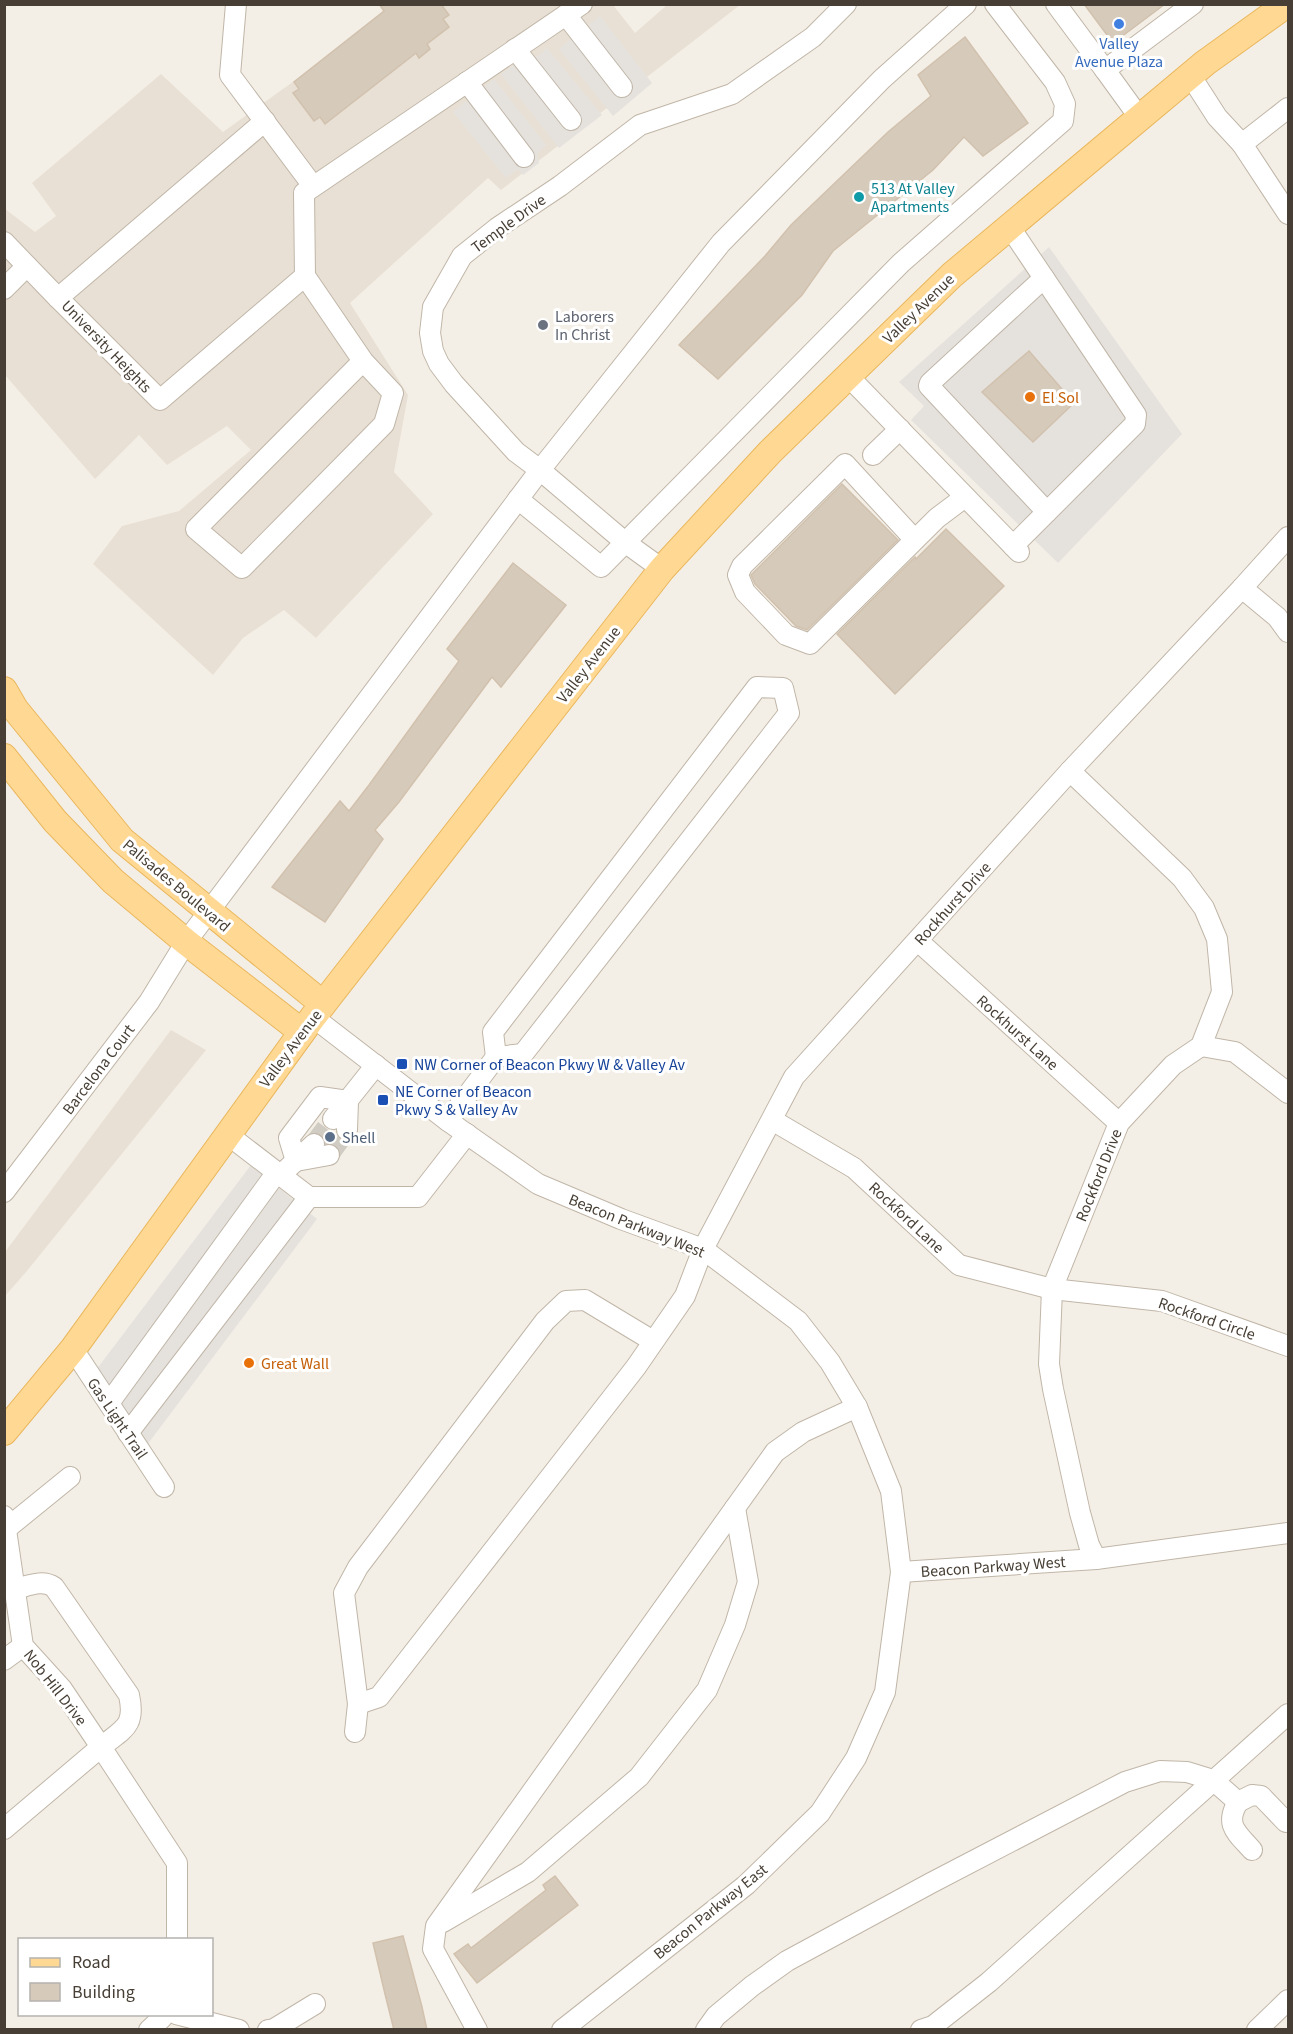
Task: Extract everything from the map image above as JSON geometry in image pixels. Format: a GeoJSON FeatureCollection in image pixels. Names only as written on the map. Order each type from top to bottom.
{"type":"FeatureCollection","features":[{"type":"Feature","properties":{"kind":"main road","name":"Valley Avenue"},"geometry":{"type":"LineString","coordinates":[[4,1432],[73,1349],[313,1018],[662,569],[770,452],[952,275],[1190,75],[1287,4]]}},
{"type":"Feature","properties":{"kind":"main road","name":"Palisades Boulevard"},"geometry":{"type":"LineString","coordinates":[[4,690],[15,709],[122,840],[208,912],[313,1018]]}},
{"type":"Feature","properties":{"kind":"main road"},"geometry":{"type":"LineString","coordinates":[[4,757],[55,821],[113,881],[186,942],[313,1018]]}},
{"type":"Feature","properties":{"kind":"street"},"geometry":{"type":"LineString","coordinates":[[236,4],[230,75],[313,186]]}},
{"type":"Feature","properties":{"kind":"street","name":"Temple Drive"},"geometry":{"type":"LineString","coordinates":[[662,569],[626,543],[516,452],[454,384],[439,364],[433,351],[430,333],[433,307],[462,256],[497,228],[560,186],[640,125],[732,94],[813,38],[846,4]]}},
{"type":"Feature","properties":{"kind":"street","name":"Barcelona Court"},"geometry":{"type":"LineString","coordinates":[[4,1192],[149,1002],[186,942],[208,912],[518,499],[721,243],[882,79],[966,4]]}},
{"type":"Feature","properties":{"kind":"street"},"geometry":{"type":"LineString","coordinates":[[518,499],[601,567],[901,263],[1063,121],[1065,104],[1055,82],[995,4]]}},
{"type":"Feature","properties":{"kind":"street"},"geometry":{"type":"LineString","coordinates":[[1056,4],[1139,117]]}},
{"type":"Feature","properties":{"kind":"street"},"geometry":{"type":"LineString","coordinates":[[1105,70],[1193,4]]}},
{"type":"Feature","properties":{"kind":"street"},"geometry":{"type":"LineString","coordinates":[[363,361],[196,529],[242,568],[384,424],[393,393],[363,361],[305,276],[304,193],[574,10],[622,87]]}},
{"type":"Feature","properties":{"kind":"street"},"geometry":{"type":"LineString","coordinates":[[515,49],[571,120]]}},
{"type":"Feature","properties":{"kind":"street"},"geometry":{"type":"LineString","coordinates":[[1190,75],[1217,117],[1242,144],[1288,214]]}},
{"type":"Feature","properties":{"kind":"street"},"geometry":{"type":"LineString","coordinates":[[467,82],[525,157]]}},
{"type":"Feature","properties":{"kind":"street"},"geometry":{"type":"LineString","coordinates":[[1242,144],[1288,108]]}},
{"type":"Feature","properties":{"kind":"street","name":"University Heights"},"geometry":{"type":"LineString","coordinates":[[266,121],[58,298],[160,400],[305,276]]}},
{"type":"Feature","properties":{"kind":"street"},"geometry":{"type":"LineString","coordinates":[[848,376],[1016,549],[1047,512],[1137,420],[1136,415],[1009,226]]}},
{"type":"Feature","properties":{"kind":"street"},"geometry":{"type":"LineString","coordinates":[[4,242],[58,298]]}},
{"type":"Feature","properties":{"kind":"street"},"geometry":{"type":"LineString","coordinates":[[4,289],[27,266]]}},
{"type":"Feature","properties":{"kind":"street"},"geometry":{"type":"LineString","coordinates":[[1044,278],[929,386],[1047,512]]}},
{"type":"Feature","properties":{"kind":"street"},"geometry":{"type":"LineString","coordinates":[[873,455],[900,429]]}},
{"type":"Feature","properties":{"kind":"street"},"geometry":{"type":"LineString","coordinates":[[915,540],[845,464],[742,566],[738,575],[745,592],[786,636],[810,644],[915,540],[937,518],[965,496]]}},
{"type":"Feature","properties":{"kind":"street","name":"Rockhurst Drive"},"geometry":{"type":"LineString","coordinates":[[358,1704],[379,1697],[628,1376],[685,1296],[704,1249],[794,1077],[1070,771],[1288,537]]}},
{"type":"Feature","properties":{"kind":"street"},"geometry":{"type":"LineString","coordinates":[[1242,588],[1277,617],[1288,632]]}},
{"type":"Feature","properties":{"kind":"street"},"geometry":{"type":"LineString","coordinates":[[448,1121],[496,1057],[493,1032],[757,687],[783,688],[789,713],[636,910],[523,1054],[496,1057]]}},
{"type":"Feature","properties":{"kind":"street"},"geometry":{"type":"LineString","coordinates":[[1070,771],[1182,878],[1204,908],[1217,939],[1222,992],[1201,1046],[1235,1052],[1288,1093]]}},
{"type":"Feature","properties":{"kind":"street","name":"Rockhurst Lane"},"geometry":{"type":"LineString","coordinates":[[918,941],[1119,1123]]}},
{"type":"Feature","properties":{"kind":"street","name":"Beacon Parkway West"},"geometry":{"type":"LineString","coordinates":[[313,1018],[448,1121],[538,1184],[621,1219],[704,1249],[798,1321],[830,1362],[857,1407],[891,1491],[901,1572],[1096,1559],[1288,1533]]}},
{"type":"Feature","properties":{"kind":"street","name":"Rockford Drive"},"geometry":{"type":"LineString","coordinates":[[1096,1559],[1089,1545],[1080,1513],[1053,1389],[1049,1364],[1052,1289],[1119,1123],[1173,1065],[1201,1046]]}},
{"type":"Feature","properties":{"kind":"street"},"geometry":{"type":"LineString","coordinates":[[340,1124],[348,1101],[375,1065]]}},
{"type":"Feature","properties":{"kind":"street"},"geometry":{"type":"LineString","coordinates":[[296,1161],[289,1138],[320,1097],[348,1101]]}},
{"type":"Feature","properties":{"kind":"street","name":"Rockford Lane"},"geometry":{"type":"LineString","coordinates":[[772,1120],[854,1168],[959,1265],[1052,1289]]}},
{"type":"Feature","properties":{"kind":"street"},"geometry":{"type":"LineString","coordinates":[[227,1134],[309,1197],[418,1197],[467,1134]]}},
{"type":"Feature","properties":{"kind":"street"},"geometry":{"type":"LineString","coordinates":[[109,1403],[279,1174],[296,1161],[321,1149]]}},
{"type":"Feature","properties":{"kind":"street"},"geometry":{"type":"LineString","coordinates":[[128,1433],[309,1197]]}},
{"type":"Feature","properties":{"kind":"street","name":"Rockford Circle"},"geometry":{"type":"LineString","coordinates":[[1052,1289],[1162,1300],[1288,1346]]}},
{"type":"Feature","properties":{"kind":"street"},"geometry":{"type":"LineString","coordinates":[[355,1732],[358,1704],[344,1593],[358,1566],[545,1321],[566,1301],[585,1300],[653,1341]]}},
{"type":"Feature","properties":{"kind":"street","name":"Gas Light Trail"},"geometry":{"type":"LineString","coordinates":[[73,1349],[164,1487]]}},
{"type":"Feature","properties":{"kind":"street"},"geometry":{"type":"LineString","coordinates":[[477,2030],[433,1949],[436,1926],[774,1452],[803,1432],[857,1407]]}},
{"type":"Feature","properties":{"kind":"street"},"geometry":{"type":"LineString","coordinates":[[5,1523],[70,1478]]}},
{"type":"Feature","properties":{"kind":"street"},"geometry":{"type":"LineString","coordinates":[[436,1926],[528,1872],[639,1777],[707,1690],[735,1625],[748,1582],[735,1508]]}},
{"type":"Feature","properties":{"kind":"street","name":"Nob Hill Drive"},"geometry":{"type":"LineString","coordinates":[[5,1523],[23,1646],[62,1689],[177,1863],[177,1938]]}},
{"type":"Feature","properties":{"kind":"street","name":"Beacon Parkway East"},"geometry":{"type":"LineString","coordinates":[[562,2030],[746,1885],[820,1814],[856,1758],[885,1692],[901,1572]]}},
{"type":"Feature","properties":{"kind":"street"},"geometry":{"type":"LineString","coordinates":[[4,1829],[101,1748],[130,1721],[133,1712],[129,1695],[54,1587],[48,1583],[39,1583],[15,1589]]}},
{"type":"Feature","properties":{"kind":"street"},"geometry":{"type":"LineString","coordinates":[[4,1660],[23,1646]]}},
{"type":"Feature","properties":{"kind":"street"},"geometry":{"type":"LineString","coordinates":[[921,2030],[933,2026],[989,1982],[1288,1714]]}},
{"type":"Feature","properties":{"kind":"street"},"geometry":{"type":"LineString","coordinates":[[706,2030],[716,2016],[752,1986],[788,1961],[931,1883],[1125,1782],[1160,1772],[1187,1772],[1213,1780],[1238,1802]]}},
{"type":"Feature","properties":{"kind":"street"},"geometry":{"type":"LineString","coordinates":[[1252,1850],[1231,1823],[1232,1812],[1238,1802],[1252,1795],[1261,1796],[1286,1822]]}},
{"type":"Feature","properties":{"kind":"street"},"geometry":{"type":"LineString","coordinates":[[1257,2030],[1288,2001]]}},
{"type":"Feature","properties":{"kind":"street"},"geometry":{"type":"LineString","coordinates":[[268,2030],[274,2029],[315,2004]]}},
{"type":"Feature","properties":{"kind":"street"},"geometry":{"type":"LineString","coordinates":[[149,2030],[162,2016]]}},
{"type":"Feature","properties":{"kind":"street"},"geometry":{"type":"LineString","coordinates":[[184,2016],[239,2030]]}},
{"type":"Feature","properties":{"kind":"shaded area"},"geometry":{"type":"Polygon","coordinates":[[[400,5],[613,5],[635,33],[667,5],[740,5],[501,190],[488,178],[350,303],[408,395],[394,472],[433,514],[316,638],[284,610],[243,638],[213,675],[93,564],[122,526],[179,511],[251,450],[227,426],[167,465],[139,435],[95,479],[5,375],[4,208],[35,232],[56,216],[32,183],[161,74],[223,132],[400,5]]]}},
{"type":"Feature","properties":{"kind":"shaded area"},"geometry":{"type":"Polygon","coordinates":[[[600,16],[652,83],[613,116],[559,49],[600,16]]]}},
{"type":"Feature","properties":{"kind":"shaded area"},"geometry":{"type":"Polygon","coordinates":[[[547,48],[602,115],[559,148],[501,74],[531,52],[534,56],[538,56],[547,48]]]}},
{"type":"Feature","properties":{"kind":"shaded area"},"geometry":{"type":"Polygon","coordinates":[[[494,79],[546,145],[537,154],[539,163],[523,175],[518,169],[506,178],[453,112],[494,79]]]}},
{"type":"Feature","properties":{"kind":"shaded area"},"geometry":{"type":"Polygon","coordinates":[[[1049,247],[1182,434],[1058,563],[911,420],[924,406],[899,382],[1049,247]],[[1029,352],[1033,442],[1074,403],[1029,352]]]}},
{"type":"Feature","properties":{"kind":"shaded area"},"geometry":{"type":"Polygon","coordinates":[[[171,1030],[206,1050],[5,1296],[5,1252],[171,1030]]]}},
{"type":"Feature","properties":{"kind":"shaded area"},"geometry":{"type":"Polygon","coordinates":[[[251,1165],[317,1219],[144,1449],[96,1370],[251,1165]]]}},
{"type":"Feature","properties":{"kind":"building"},"geometry":{"type":"Polygon","coordinates":[[[379,4],[441,4],[449,15],[443,19],[449,27],[427,44],[430,49],[419,58],[416,53],[325,124],[320,117],[314,121],[293,93],[299,89],[294,82],[384,11],[379,4]]]}},
{"type":"Feature","properties":{"kind":"building","name":"Valley Avenue Plaza"},"geometry":{"type":"Polygon","coordinates":[[[1084,4],[1165,4],[1113,43],[1084,4]]]}},
{"type":"Feature","properties":{"kind":"building","name":"513 At Valley Apartments"},"geometry":{"type":"Polygon","coordinates":[[[965,37],[1028,123],[983,156],[964,137],[933,170],[833,251],[802,295],[718,379],[679,345],[765,256],[791,225],[888,132],[931,96],[918,75],[965,37]]]}},
{"type":"Feature","properties":{"kind":"building"},"geometry":{"type":"Polygon","coordinates":[[[1029,351],[1074,403],[1033,442],[982,392],[1029,351]]]}},
{"type":"Feature","properties":{"kind":"building"},"geometry":{"type":"Polygon","coordinates":[[[842,484],[898,540],[807,630],[796,626],[755,584],[751,575],[842,484]]]}},
{"type":"Feature","properties":{"kind":"building"},"geometry":{"type":"Polygon","coordinates":[[[946,529],[1004,586],[895,694],[837,634],[946,529]]]}},
{"type":"Feature","properties":{"kind":"building"},"geometry":{"type":"Polygon","coordinates":[[[513,563],[566,605],[501,687],[492,677],[399,802],[375,830],[383,839],[325,922],[272,887],[340,801],[349,811],[369,785],[459,661],[447,649],[513,563]]]}},
{"type":"Feature","properties":{"kind":"building"},"geometry":{"type":"Polygon","coordinates":[[[555,1876],[578,1905],[477,1983],[454,1954],[468,1944],[471,1948],[546,1890],[543,1885],[555,1876]]]}},
{"type":"Feature","properties":{"kind":"building"},"geometry":{"type":"Polygon","coordinates":[[[403,1936],[427,2030],[394,2030],[373,1943],[403,1936]]]}},
{"type":"Feature","properties":{"kind":"tunnel"},"geometry":{"type":"LineString","coordinates":[[314,1144],[333,1119]]}},
{"type":"Feature","properties":{"kind":"tunnel"},"geometry":{"type":"LineString","coordinates":[[329,1155],[347,1130]]}},
{"type":"Feature","properties":{"kind":"place","name":"Valley Avenue Plaza"},"geometry":{"type":"Point","coordinates":[1119,24]}},
{"type":"Feature","properties":{"kind":"place","name":"513 At Valley Apartments"},"geometry":{"type":"Point","coordinates":[859,197]}},
{"type":"Feature","properties":{"kind":"place","name":"Laborers In Christ"},"geometry":{"type":"Point","coordinates":[543,325]}},
{"type":"Feature","properties":{"kind":"place","name":"El Sol"},"geometry":{"type":"Point","coordinates":[1030,397]}},
{"type":"Feature","properties":{"kind":"place","name":"NW Corner of Beacon Pkwy W & Valley Av"},"geometry":{"type":"Point","coordinates":[402,1064]}},
{"type":"Feature","properties":{"kind":"place","name":"NE Corner of Beacon Pkwy S & Valley Av"},"geometry":{"type":"Point","coordinates":[383,1100]}},
{"type":"Feature","properties":{"kind":"place","name":"Shell"},"geometry":{"type":"Point","coordinates":[330,1137]}},
{"type":"Feature","properties":{"kind":"place","name":"Great Wall"},"geometry":{"type":"Point","coordinates":[249,1363]}}]}
